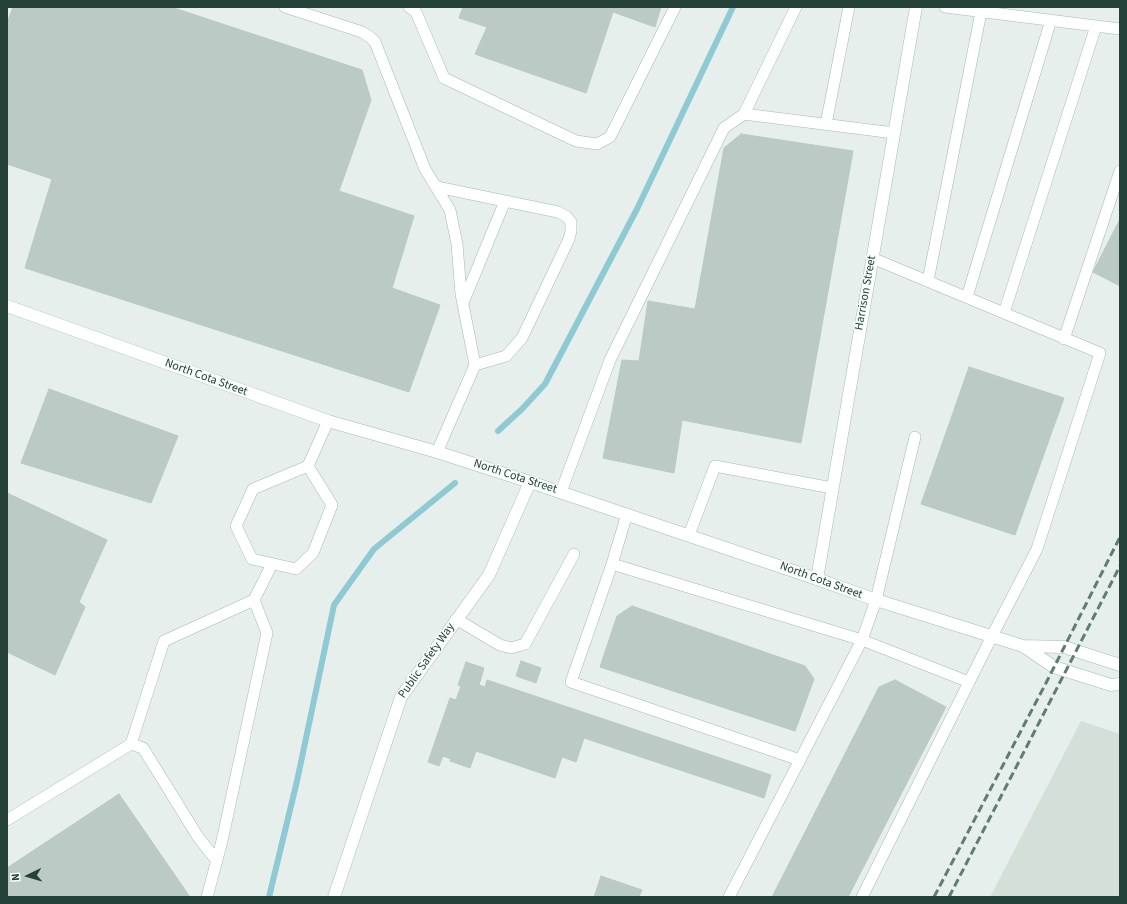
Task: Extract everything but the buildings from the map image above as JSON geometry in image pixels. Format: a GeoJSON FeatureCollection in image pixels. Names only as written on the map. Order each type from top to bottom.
{"type":"FeatureCollection","features":[{"type":"Feature","properties":{"kind":"street","name":"Harrison Street"},"geometry":{"type":"LineString","coordinates":[[817,579],[916,7]]}},
{"type":"Feature","properties":{"kind":"street","name":"North Cota Street"},"geometry":{"type":"LineString","coordinates":[[7,306],[328,421],[437,452],[561,492],[876,600],[1023,646],[1054,667],[1111,685],[1120,684]]}},
{"type":"Feature","properties":{"kind":"street","name":"Public Safety Way"},"geometry":{"type":"LineString","coordinates":[[334,897],[401,697],[489,575],[530,482]]}},
{"type":"Feature","properties":{"kind":"street","name":"North Cota Street"},"geometry":{"type":"LineString","coordinates":[[1023,646],[1064,647],[1120,665]]}},
{"type":"Feature","properties":{"kind":"lane"},"geometry":{"type":"LineString","coordinates":[[285,7],[362,32],[375,42],[425,169],[450,210],[457,244],[463,303],[475,365],[437,452]]}},
{"type":"Feature","properties":{"kind":"lane"},"geometry":{"type":"LineString","coordinates":[[410,7],[416,12],[444,78],[576,141],[597,144],[610,137],[675,7]]}},
{"type":"Feature","properties":{"kind":"lane"},"geometry":{"type":"LineString","coordinates":[[561,492],[610,360],[724,128],[744,114],[796,7]]}},
{"type":"Feature","properties":{"kind":"lane"},"geometry":{"type":"LineString","coordinates":[[826,124],[849,7]]}},
{"type":"Feature","properties":{"kind":"lane"},"geometry":{"type":"LineString","coordinates":[[946,7],[1120,29]]}},
{"type":"Feature","properties":{"kind":"lane"},"geometry":{"type":"LineString","coordinates":[[928,281],[981,12]]}},
{"type":"Feature","properties":{"kind":"lane"},"geometry":{"type":"LineString","coordinates":[[967,297],[1051,20]]}},
{"type":"Feature","properties":{"kind":"lane"},"geometry":{"type":"LineString","coordinates":[[1004,313],[1096,26]]}},
{"type":"Feature","properties":{"kind":"lane"},"geometry":{"type":"LineString","coordinates":[[744,114],[894,133]]}},
{"type":"Feature","properties":{"kind":"lane"},"geometry":{"type":"LineString","coordinates":[[1064,339],[1120,171]]}},
{"type":"Feature","properties":{"kind":"lane"},"geometry":{"type":"LineString","coordinates":[[437,187],[558,212],[566,216],[571,222],[571,231],[522,338],[506,356],[475,365]]}},
{"type":"Feature","properties":{"kind":"lane"},"geometry":{"type":"LineString","coordinates":[[463,303],[505,201]]}},
{"type":"Feature","properties":{"kind":"lane"},"geometry":{"type":"LineString","coordinates":[[862,897],[1037,549],[1100,353],[872,258]]}},
{"type":"Feature","properties":{"kind":"lane"},"geometry":{"type":"LineString","coordinates":[[308,466],[332,505],[313,553],[296,569],[252,559],[236,526],[254,489],[308,466],[328,421]]}},
{"type":"Feature","properties":{"kind":"lane"},"geometry":{"type":"LineString","coordinates":[[730,897],[862,640],[876,600],[915,437]]}},
{"type":"Feature","properties":{"kind":"lane"},"geometry":{"type":"LineString","coordinates":[[689,535],[715,466],[832,488]]}},
{"type":"Feature","properties":{"kind":"lane"},"geometry":{"type":"LineString","coordinates":[[627,514],[612,564],[572,682],[800,760]]}},
{"type":"Feature","properties":{"kind":"lane"},"geometry":{"type":"LineString","coordinates":[[456,619],[500,645],[511,648],[525,644],[574,554]]}},
{"type":"Feature","properties":{"kind":"lane"},"geometry":{"type":"LineString","coordinates":[[7,820],[131,744],[164,642],[254,600],[272,564]]}},
{"type":"Feature","properties":{"kind":"lane"},"geometry":{"type":"LineString","coordinates":[[612,564],[862,640],[969,682]]}},
{"type":"Feature","properties":{"kind":"lane"},"geometry":{"type":"LineString","coordinates":[[207,897],[217,861],[267,633],[254,600]]}},
{"type":"Feature","properties":{"kind":"lane"},"geometry":{"type":"LineString","coordinates":[[131,744],[143,748],[198,837],[217,861]]}},
{"type":"Feature","properties":{"kind":"shaded area"},"geometry":{"type":"Polygon","coordinates":[[[1081,721],[1120,734],[1120,897],[990,897],[1081,721]]]}},
{"type":"Feature","properties":{"kind":"waterway"},"geometry":{"type":"LineString","coordinates":[[498,431],[522,409],[545,384],[637,209],[733,7]]}},
{"type":"Feature","properties":{"kind":"waterway"},"geometry":{"type":"LineString","coordinates":[[269,897],[297,781],[334,605],[374,549],[455,483]]}},
{"type":"Feature","properties":{"kind":"railway"},"geometry":{"type":"LineString","coordinates":[[934,897],[1046,683],[1120,537]]}},
{"type":"Feature","properties":{"kind":"railway"},"geometry":{"type":"LineString","coordinates":[[949,897],[1120,566]]}}]}
